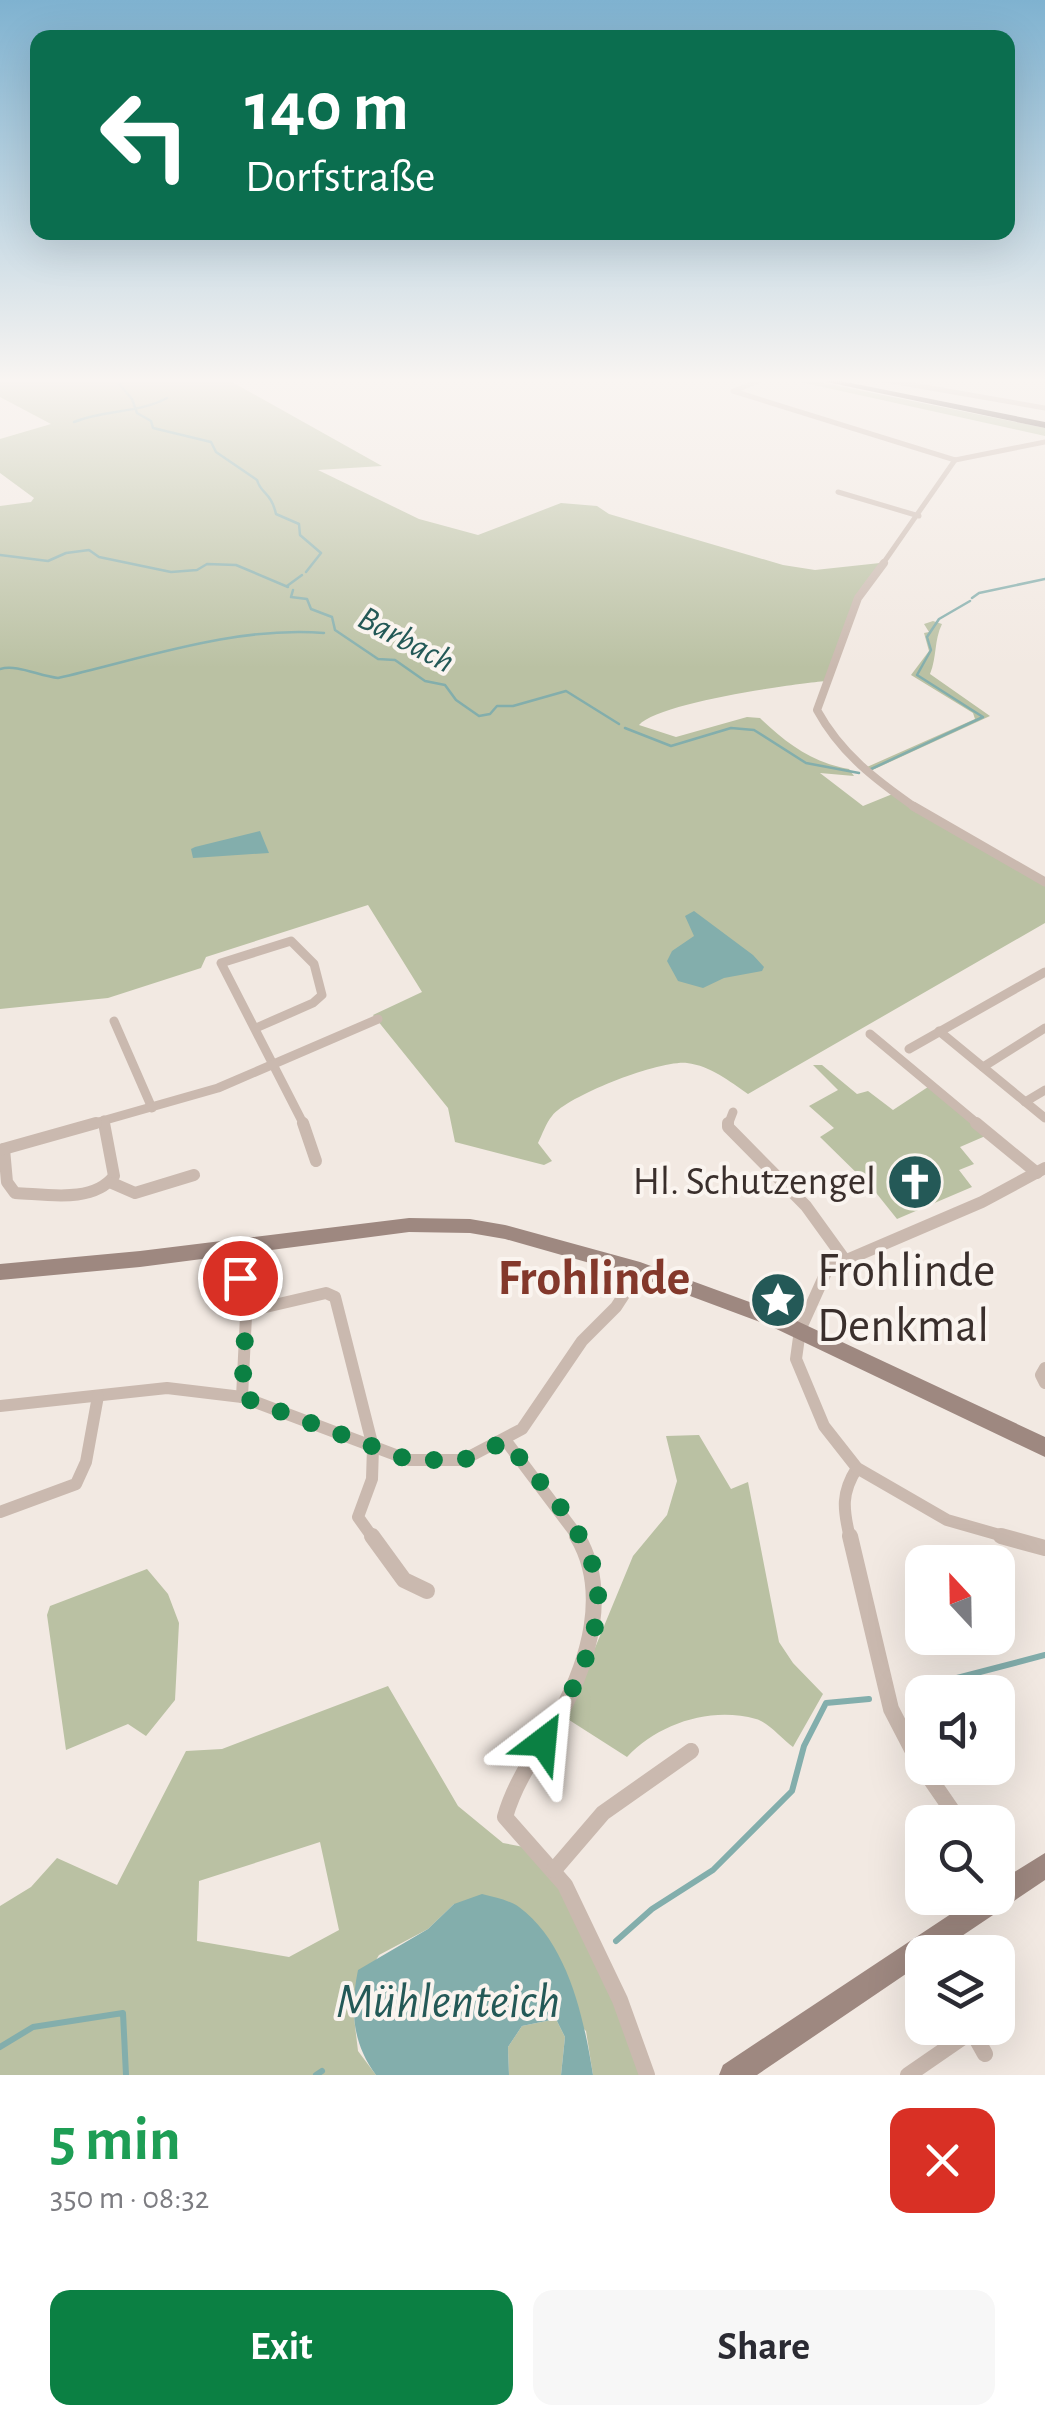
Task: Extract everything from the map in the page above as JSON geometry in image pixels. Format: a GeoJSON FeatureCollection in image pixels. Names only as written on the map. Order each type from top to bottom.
{"type":"FeatureCollection","features":[{"type":"Feature","properties":{"kind":"main road"},"geometry":{"type":"LineString","coordinates":[[0,1272],[140,1260],[325,1234],[436,1224],[505,1232],[640,1270],[800,1330],[1045,1447]]}},
{"type":"Feature","properties":{"kind":"main road"},"geometry":{"type":"LineString","coordinates":[[1015,1879],[1045,1866]]}},
{"type":"Feature","properties":{"kind":"main road"},"geometry":{"type":"LineString","coordinates":[[733,2075],[960,1915]]}},
{"type":"Feature","properties":{"kind":"street"},"geometry":{"type":"LineString","coordinates":[[945,475],[853,608],[817,710],[822,725],[858,767],[1045,882]]}},
{"type":"Feature","properties":{"kind":"street"},"geometry":{"type":"LineString","coordinates":[[838,492],[919,516]]}},
{"type":"Feature","properties":{"kind":"street"},"geometry":{"type":"LineString","coordinates":[[256,1028],[313,1004],[322,995],[320,975],[302,948],[291,941],[221,962],[309,1135],[316,1162]]}},
{"type":"Feature","properties":{"kind":"street"},"geometry":{"type":"LineString","coordinates":[[909,1048],[1045,972]]}},
{"type":"Feature","properties":{"kind":"street"},"geometry":{"type":"LineString","coordinates":[[104,1120],[114,1176],[99,1192],[9,1190],[2,1149],[104,1120],[152,1108],[275,1066],[378,1019]]}},
{"type":"Feature","properties":{"kind":"street"},"geometry":{"type":"LineString","coordinates":[[114,1021],[152,1108]]}},
{"type":"Feature","properties":{"kind":"street"},"geometry":{"type":"LineString","coordinates":[[983,1067],[1045,1028]]}},
{"type":"Feature","properties":{"kind":"street"},"geometry":{"type":"LineString","coordinates":[[939,1031],[1045,1118]]}},
{"type":"Feature","properties":{"kind":"street"},"geometry":{"type":"LineString","coordinates":[[870,1034],[1041,1170],[982,1202],[828,1268],[800,1330],[796,1359],[801,1378],[824,1426],[857,1468],[948,1520],[1045,1548]]}},
{"type":"Feature","properties":{"kind":"street"},"geometry":{"type":"LineString","coordinates":[[1025,1102],[1045,1090]]}},
{"type":"Feature","properties":{"kind":"street"},"geometry":{"type":"LineString","coordinates":[[734,1112],[729,1115],[728,1127],[806,1206],[845,1260]]}},
{"type":"Feature","properties":{"kind":"street"},"geometry":{"type":"LineString","coordinates":[[112,1182],[135,1193],[194,1176]]}},
{"type":"Feature","properties":{"kind":"street"},"geometry":{"type":"LineString","coordinates":[[0,1406],[167,1388],[242,1397],[389,1455],[432,1463],[463,1460],[506,1441],[536,1414],[582,1341],[616,1307],[640,1270]]}},
{"type":"Feature","properties":{"kind":"street"},"geometry":{"type":"LineString","coordinates":[[242,1397],[246,1316],[240,1305],[240,1278],[250,1276]]}},
{"type":"Feature","properties":{"kind":"street"},"geometry":{"type":"LineString","coordinates":[[246,1316],[257,1309],[326,1293],[335,1297],[373,1446],[372,1479],[358,1517],[404,1580],[427,1590]]}},
{"type":"Feature","properties":{"kind":"street"},"geometry":{"type":"LineString","coordinates":[[1045,1368],[1041,1375],[1045,1383]]}},
{"type":"Feature","properties":{"kind":"street"},"geometry":{"type":"LineString","coordinates":[[0,1512],[76,1484],[86,1462],[98,1396]]}},
{"type":"Feature","properties":{"kind":"street"},"geometry":{"type":"LineString","coordinates":[[506,1441],[561,1508],[585,1550],[597,1583],[596,1619],[589,1644],[562,1710],[509,1797],[505,1817],[510,1827],[554,1870],[620,2000],[647,2075]]}},
{"type":"Feature","properties":{"kind":"street"},"geometry":{"type":"LineString","coordinates":[[857,1468],[844,1488],[842,1508],[880,1678],[903,1736],[949,1805]]}},
{"type":"Feature","properties":{"kind":"street"},"geometry":{"type":"LineString","coordinates":[[554,1870],[603,1814],[691,1751]]}},
{"type":"Feature","properties":{"kind":"street"},"geometry":{"type":"LineString","coordinates":[[908,2075],[949,2045]]}},
{"type":"Feature","properties":{"kind":"street"},"geometry":{"type":"LineString","coordinates":[[980,2045],[985,2054]]}},
{"type":"Feature","properties":{"kind":"green space"},"geometry":{"type":"Polygon","coordinates":[[[2,475],[328,475],[419,519],[478,535],[561,503],[597,506],[609,514],[783,565],[815,570],[880,563],[861,588],[826,681],[698,702],[671,709],[639,725],[676,737],[747,717],[760,718],[801,751],[849,769],[854,776],[820,773],[863,806],[895,793],[1045,882],[1045,923],[748,1094],[712,1071],[687,1063],[637,1073],[576,1098],[550,1119],[538,1143],[552,1161],[544,1165],[455,1142],[448,1108],[373,1015],[422,992],[368,905],[206,957],[201,968],[108,998],[0,1009],[0,506],[31,502],[34,498],[2,475]]]}},
{"type":"Feature","properties":{"kind":"green space"},"geometry":{"type":"Polygon","coordinates":[[[924,624],[942,624],[930,674],[990,716],[866,773],[867,767],[975,719],[973,713],[911,675],[929,651],[924,633],[929,632],[924,624]]]}},
{"type":"Feature","properties":{"kind":"green space"},"geometry":{"type":"Polygon","coordinates":[[[813,1065],[822,1065],[857,1094],[868,1091],[893,1110],[931,1085],[990,1134],[960,1147],[974,1164],[959,1170],[972,1187],[897,1219],[873,1189],[820,1137],[834,1128],[809,1106],[838,1090],[813,1065]]]}},
{"type":"Feature","properties":{"kind":"green space"},"geometry":{"type":"Polygon","coordinates":[[[699,1435],[731,1489],[748,1482],[779,1642],[823,1694],[793,1747],[761,1721],[721,1715],[669,1727],[627,1757],[566,1718],[633,1556],[667,1515],[677,1481],[666,1436],[699,1435]]]}},
{"type":"Feature","properties":{"kind":"green space"},"geometry":{"type":"Polygon","coordinates":[[[147,1569],[168,1594],[179,1623],[175,1700],[146,1736],[128,1724],[66,1750],[47,1615],[50,1606],[147,1569]]]}},
{"type":"Feature","properties":{"kind":"green space"},"geometry":{"type":"Polygon","coordinates":[[[388,1686],[458,1806],[503,1843],[534,1849],[554,1870],[647,2075],[593,2075],[586,2031],[454,1904],[428,1929],[379,1955],[352,2000],[358,2051],[376,2075],[0,2075],[0,1906],[31,1887],[57,1858],[117,1885],[186,1751],[222,1749],[388,1686]],[[320,1842],[199,1881],[197,1941],[289,1957],[339,1930],[320,1842]]]}},
{"type":"Feature","properties":{"kind":"green space"},"geometry":{"type":"Polygon","coordinates":[[[556,2019],[565,2037],[561,2075],[509,2075],[508,2047],[522,2026],[556,2019]]]}},
{"type":"Feature","properties":{"kind":"water"},"geometry":{"type":"Polygon","coordinates":[[[260,831],[269,853],[193,858],[191,849],[195,847],[260,831]]]}},
{"type":"Feature","properties":{"kind":"water"},"geometry":{"type":"Polygon","coordinates":[[[694,911],[753,955],[764,967],[762,971],[724,978],[703,988],[678,981],[667,961],[672,951],[694,936],[685,916],[694,911]]]}},
{"type":"Feature","properties":{"kind":"water","name":"Mühlenteich"},"geometry":{"type":"Polygon","coordinates":[[[482,1894],[519,1907],[550,1940],[579,2006],[593,2075],[561,2075],[565,2037],[556,2019],[522,2026],[508,2047],[509,2075],[376,2075],[368,2063],[355,2025],[358,1970],[428,1929],[454,1904],[482,1894]]]}},
{"type":"Feature","properties":{"kind":"building","name":"Hl. Schutzengel"},"geometry":{"type":"Polygon","coordinates":[[[912,1166],[917,1172],[925,1168],[933,1172],[942,1188],[919,1196],[914,1190],[897,1197],[887,1184],[904,1177],[899,1171],[912,1166]]]}},
{"type":"Feature","properties":{"kind":"waterway"},"geometry":{"type":"LineString","coordinates":[[249,475],[257,480],[276,514],[299,524],[300,535],[321,553],[306,572]]}},
{"type":"Feature","properties":{"kind":"waterway","name":"Barbach"},"geometry":{"type":"LineString","coordinates":[[0,555],[48,561],[66,553],[89,550],[99,557],[171,572],[197,570],[207,564],[236,565],[288,587]]}},
{"type":"Feature","properties":{"kind":"waterway"},"geometry":{"type":"LineString","coordinates":[[287,586],[302,575]]}},
{"type":"Feature","properties":{"kind":"waterway"},"geometry":{"type":"LineString","coordinates":[[972,598],[979,593],[1045,579]]}},
{"type":"Feature","properties":{"kind":"waterway","name":"Barbach"},"geometry":{"type":"LineString","coordinates":[[293,590],[291,597],[307,599],[311,609],[332,617],[335,630],[378,659],[395,660],[425,681],[445,685],[456,700],[479,716],[490,714],[497,706],[513,706],[566,691],[619,724]]}},
{"type":"Feature","properties":{"kind":"waterway"},"geometry":{"type":"LineString","coordinates":[[869,770],[983,717],[917,675],[931,650],[927,637],[939,619],[970,601]]}},
{"type":"Feature","properties":{"kind":"waterway"},"geometry":{"type":"LineString","coordinates":[[0,669],[21,669],[58,678],[223,639],[290,632],[324,633]]}},
{"type":"Feature","properties":{"kind":"waterway","name":"Barbach"},"geometry":{"type":"LineString","coordinates":[[625,728],[671,746],[731,728],[754,730],[806,763],[859,773]]}},
{"type":"Feature","properties":{"kind":"waterway"},"geometry":{"type":"LineString","coordinates":[[968,1675],[1045,1655]]}},
{"type":"Feature","properties":{"kind":"waterway"},"geometry":{"type":"LineString","coordinates":[[616,1941],[652,1909],[713,1870],[792,1791],[804,1746],[826,1703],[869,1699]]}},
{"type":"Feature","properties":{"kind":"waterway"},"geometry":{"type":"LineString","coordinates":[[0,2047],[33,2027],[123,2013],[126,2075]]}},
{"type":"Feature","properties":{"kind":"waterway"},"geometry":{"type":"LineString","coordinates":[[316,2075],[322,2071]]}},
{"type":"Feature","properties":{"kind":"place","name":"Hl. Schutzengel"},"geometry":{"type":"Point","coordinates":[915,1182]}},
{"type":"Feature","properties":{"kind":"place","name":"Frohlinde Denkmal"},"geometry":{"type":"Point","coordinates":[778,1300]}},
{"type":"Feature","properties":{"kind":"district","name":"Frohlinde"},"geometry":{"type":"Point","coordinates":[594,1279]}},
{"type":"Feature","properties":{"kind":"route"},"geometry":{"type":"LineString","coordinates":[[240,1278],[240,1305],[246,1316],[242,1397],[409,1460],[463,1460],[506,1441],[561,1508],[585,1550],[597,1583],[596,1619],[562,1710],[543,1742]]}}]}
